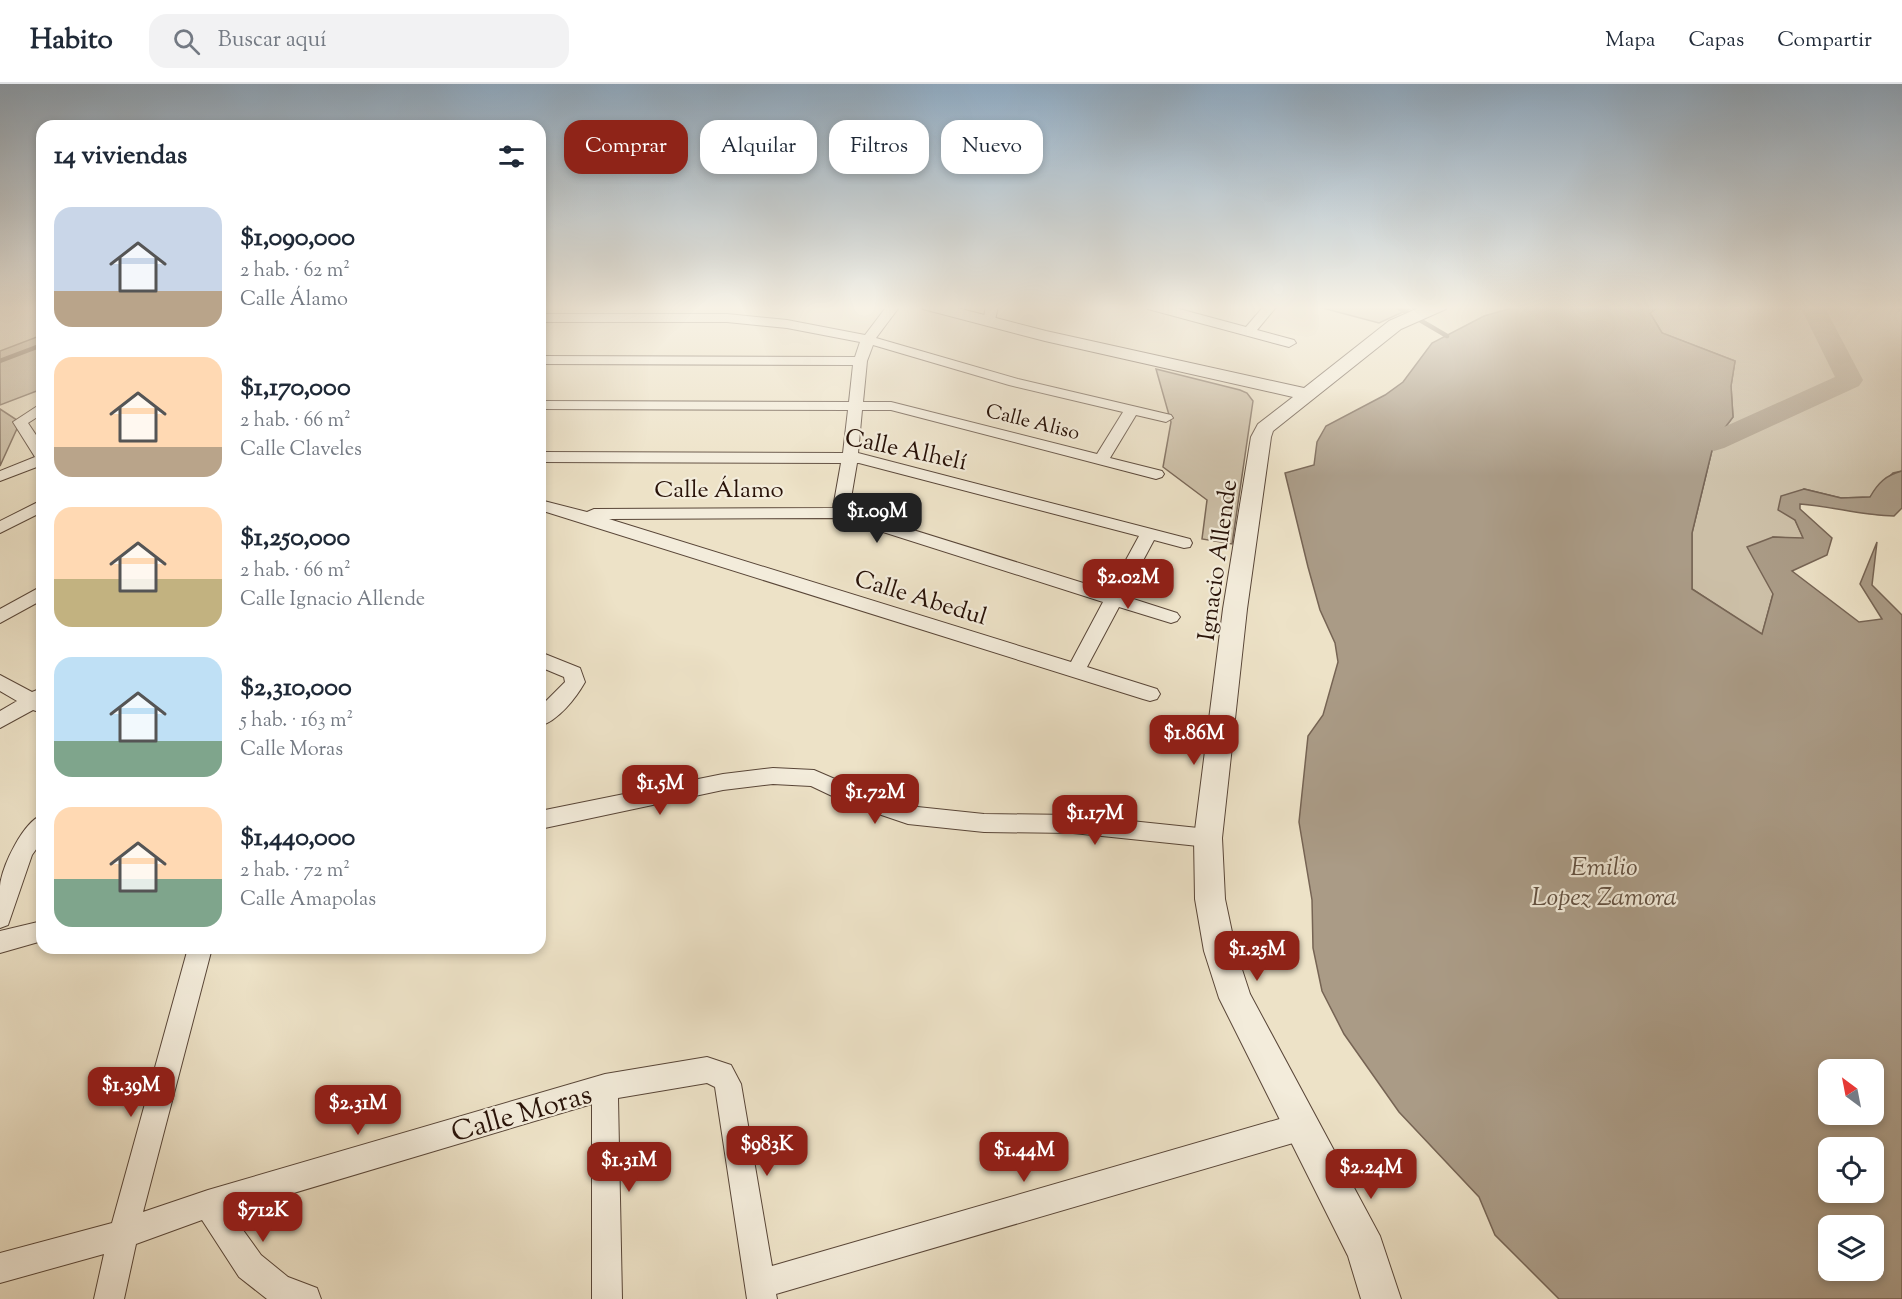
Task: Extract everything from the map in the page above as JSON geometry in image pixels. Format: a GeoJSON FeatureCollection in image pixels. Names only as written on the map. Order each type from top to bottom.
{"type":"FeatureCollection","features":[{"type":"Feature","properties":{"kind":"street"},"geometry":{"type":"LineString","coordinates":[[840,513],[850,457],[860,363]]}},
{"type":"Feature","properties":{"kind":"street"},"geometry":{"type":"LineString","coordinates":[[947,363],[1014,382],[1166,418]]}},
{"type":"Feature","properties":{"kind":"street"},"geometry":{"type":"LineString","coordinates":[[1178,363],[1256,383],[1313,389]]}},
{"type":"Feature","properties":{"kind":"street"},"geometry":{"type":"LineString","coordinates":[[1200,363],[1313,389]]}},
{"type":"Feature","properties":{"kind":"street"},"geometry":{"type":"LineString","coordinates":[[1265,428],[1347,363]]}},
{"type":"Feature","properties":{"kind":"street","name":"Ignacio Allende"},"geometry":{"type":"LineString","coordinates":[[1256,383],[1266,405],[1265,428],[1261,437],[1224,699],[1208,838],[1210,899],[1220,951],[1235,998],[1300,1127],[1366,1250],[1381,1299]]}},
{"type":"Feature","properties":{"kind":"street","name":"Calle Aliso"},"geometry":{"type":"LineString","coordinates":[[546,405],[891,406],[1156,474]]}},
{"type":"Feature","properties":{"kind":"street"},"geometry":{"type":"LineString","coordinates":[[1101,460],[1132,409]]}},
{"type":"Feature","properties":{"kind":"street"},"geometry":{"type":"LineString","coordinates":[[36,411],[20,422],[36,448]]}},
{"type":"Feature","properties":{"kind":"street","name":"Calle Alhelí"},"geometry":{"type":"LineString","coordinates":[[546,457],[850,457],[1184,543]]}},
{"type":"Feature","properties":{"kind":"street"},"geometry":{"type":"LineString","coordinates":[[0,476],[36,461]]}},
{"type":"Feature","properties":{"kind":"street","name":"Calle Abedul"},"geometry":{"type":"LineString","coordinates":[[546,506],[1150,694]]}},
{"type":"Feature","properties":{"kind":"street"},"geometry":{"type":"LineString","coordinates":[[0,528],[36,508]]}},
{"type":"Feature","properties":{"kind":"street","name":"Calle Álamo"},"geometry":{"type":"LineString","coordinates":[[576,514],[840,513],[1171,617]]}},
{"type":"Feature","properties":{"kind":"street"},"geometry":{"type":"LineString","coordinates":[[1076,670],[1149,533]]}},
{"type":"Feature","properties":{"kind":"street"},"geometry":{"type":"LineString","coordinates":[[0,617],[36,596]]}},
{"type":"Feature","properties":{"kind":"street"},"geometry":{"type":"LineString","coordinates":[[546,662],[573,673],[575,682],[570,691],[546,713]]}},
{"type":"Feature","properties":{"kind":"street"},"geometry":{"type":"LineString","coordinates":[[0,682],[36,699]]}},
{"type":"Feature","properties":{"kind":"street"},"geometry":{"type":"LineString","coordinates":[[0,721],[36,702]]}},
{"type":"Feature","properties":{"kind":"street"},"geometry":{"type":"LineString","coordinates":[[546,819],[723,782],[773,776],[814,778],[857,798],[908,815],[984,823],[1073,824],[1208,838]]}},
{"type":"Feature","properties":{"kind":"street"},"geometry":{"type":"LineString","coordinates":[[0,918],[22,852],[36,832]]}},
{"type":"Feature","properties":{"kind":"street"},"geometry":{"type":"LineString","coordinates":[[0,942],[36,933]]}},
{"type":"Feature","properties":{"kind":"street"},"geometry":{"type":"LineString","coordinates":[[109,1299],[123,1233],[198,954]]}},
{"type":"Feature","properties":{"kind":"street","name":"Calle Moras"},"geometry":{"type":"LineString","coordinates":[[0,1268],[605,1087],[707,1070],[722,1074],[728,1084],[761,1291]]}},
{"type":"Feature","properties":{"kind":"street"},"geometry":{"type":"LineString","coordinates":[[605,1087],[607,1299]]}},
{"type":"Feature","properties":{"kind":"street"},"geometry":{"type":"LineString","coordinates":[[761,1291],[1300,1127]]}},
{"type":"Feature","properties":{"kind":"street"},"geometry":{"type":"LineString","coordinates":[[208,1204],[250,1266],[279,1289],[306,1299]]}},
{"type":"Feature","properties":{"kind":"shaded area"},"geometry":{"type":"Polygon","coordinates":[[[0,363],[36,363],[36,391],[0,405],[0,363]]]}},
{"type":"Feature","properties":{"kind":"shaded area"},"geometry":{"type":"Polygon","coordinates":[[[1735,363],[1902,363],[1902,471],[1893,473],[1870,497],[1841,498],[1804,489],[1795,520],[1804,539],[1773,537],[1773,594],[1762,635],[1692,589],[1692,533],[1714,442],[1733,417],[1731,386],[1735,363]]]}},
{"type":"Feature","properties":{"kind":"shaded area"},"geometry":{"type":"Polygon","coordinates":[[[1156,369],[1240,390],[1247,393],[1253,401],[1232,544],[1202,539],[1207,500],[1163,467],[1171,422],[1156,369]]]}},
{"type":"Feature","properties":{"kind":"shaded area"},"geometry":{"type":"Polygon","coordinates":[[[0,409],[20,422],[0,466],[0,409]]]}},
{"type":"Feature","properties":{"kind":"water","name":"Emilio Lopez Zamora"},"geometry":{"type":"Polygon","coordinates":[[[1417,363],[1735,363],[1731,386],[1733,417],[1714,442],[1692,533],[1692,589],[1762,634],[1773,594],[1747,547],[1773,537],[1803,538],[1795,520],[1778,510],[1781,496],[1804,489],[1841,498],[1870,497],[1883,480],[1902,471],[1902,508],[1894,516],[1800,504],[1800,509],[1832,538],[1827,555],[1792,571],[1859,622],[1882,619],[1860,584],[1877,542],[1872,585],[1902,615],[1902,1299],[1559,1299],[1495,1235],[1479,1197],[1399,1112],[1344,1034],[1322,991],[1313,948],[1312,900],[1299,822],[1308,736],[1323,715],[1338,662],[1335,643],[1320,610],[1285,473],[1314,465],[1317,442],[1326,426],[1385,395],[1403,382],[1417,363]]]}},
{"type":"Feature","properties":{"kind":"waterway"},"geometry":{"type":"LineString","coordinates":[[1714,442],[1850,380],[1841,363]]}}]}
